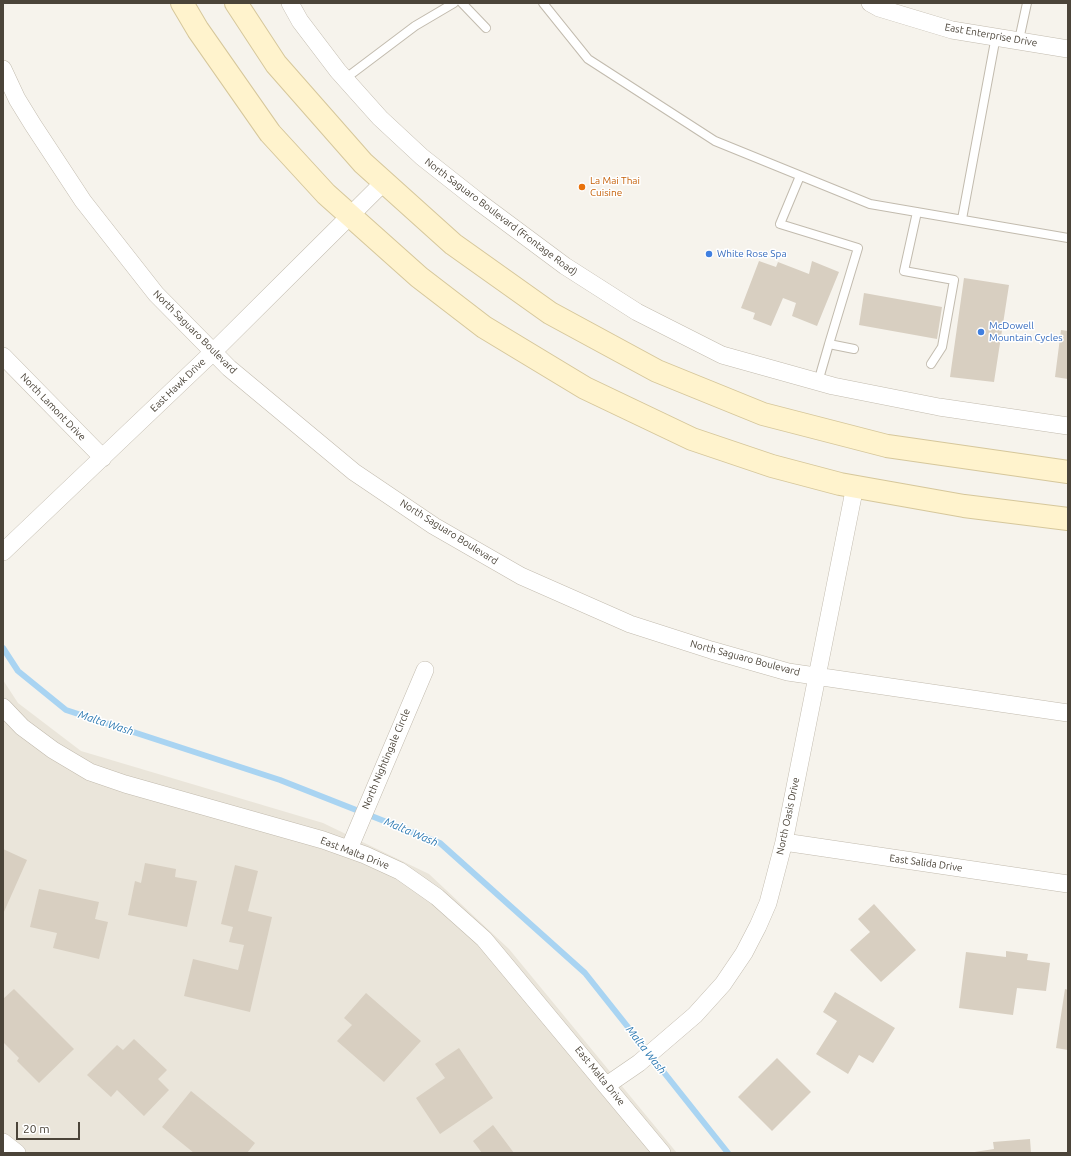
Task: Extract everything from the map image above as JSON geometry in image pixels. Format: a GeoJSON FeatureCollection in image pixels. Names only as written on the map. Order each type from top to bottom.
{"type":"FeatureCollection","features":[{"type":"Feature","properties":{"kind":"main road"},"geometry":{"type":"LineString","coordinates":[[182,3],[198,30],[270,133],[326,194],[419,278],[484,327],[585,388],[692,439],[772,466],[855,486],[964,506],[1068,519]]}},
{"type":"Feature","properties":{"kind":"main road"},"geometry":{"type":"LineString","coordinates":[[236,3],[276,64],[363,163],[453,244],[544,308],[657,372],[763,414],[887,446],[1068,472]]}},
{"type":"Feature","properties":{"kind":"street","name":"North Saguaro Boulevard (Frontage Road)"},"geometry":{"type":"LineString","coordinates":[[290,3],[300,21],[380,118],[428,162],[478,202],[565,266],[637,312],[722,355],[818,382],[939,407],[1068,426]]}},
{"type":"Feature","properties":{"kind":"street","name":"East Enterprise Drive"},"geometry":{"type":"LineString","coordinates":[[870,3],[879,8],[952,30],[1068,49]]}},
{"type":"Feature","properties":{"kind":"street","name":"North Saguaro Boulevard"},"geometry":{"type":"LineString","coordinates":[[3,69],[17,99],[83,201],[156,294],[229,368],[354,472],[434,526],[520,576],[630,624],[788,672],[1068,713]]}},
{"type":"Feature","properties":{"kind":"street","name":"East Hawk Drive"},"geometry":{"type":"LineString","coordinates":[[3,552],[213,352],[384,182]]}},
{"type":"Feature","properties":{"kind":"street","name":"North Lamont Drive"},"geometry":{"type":"LineString","coordinates":[[3,356],[103,458]]}},
{"type":"Feature","properties":{"kind":"street","name":"North Oasis Drive"},"geometry":{"type":"LineString","coordinates":[[607,1085],[639,1063],[695,1015],[723,984],[758,926],[768,903],[784,842],[855,486]]}},
{"type":"Feature","properties":{"kind":"street","name":"North Nightingale Circle"},"geometry":{"type":"LineString","coordinates":[[349,849],[425,670]]}},
{"type":"Feature","properties":{"kind":"street","name":"East Malta Drive"},"geometry":{"type":"LineString","coordinates":[[3,707],[22,727],[46,745],[90,772],[125,784],[323,840],[349,849],[400,871],[437,897],[484,939],[510,968],[662,1153]]}},
{"type":"Feature","properties":{"kind":"street","name":"East Salida Drive"},"geometry":{"type":"LineString","coordinates":[[784,842],[1068,884]]}},
{"type":"Feature","properties":{"kind":"street"},"geometry":{"type":"LineString","coordinates":[[3,1142],[17,1153]]}},
{"type":"Feature","properties":{"kind":"lane"},"geometry":{"type":"LineString","coordinates":[[346,78],[416,26],[454,3]]}},
{"type":"Feature","properties":{"kind":"lane"},"geometry":{"type":"LineString","coordinates":[[462,3],[486,28]]}},
{"type":"Feature","properties":{"kind":"lane"},"geometry":{"type":"LineString","coordinates":[[543,3],[588,59],[715,142],[870,204],[1068,238]]}},
{"type":"Feature","properties":{"kind":"lane"},"geometry":{"type":"LineString","coordinates":[[1019,40],[1027,3]]}},
{"type":"Feature","properties":{"kind":"lane"},"geometry":{"type":"LineString","coordinates":[[962,219],[996,36]]}},
{"type":"Feature","properties":{"kind":"lane"},"geometry":{"type":"LineString","coordinates":[[800,176],[780,224],[858,248],[818,382]]}},
{"type":"Feature","properties":{"kind":"lane"},"geometry":{"type":"LineString","coordinates":[[917,212],[904,271],[954,280],[942,347],[931,364]]}},
{"type":"Feature","properties":{"kind":"lane"},"geometry":{"type":"LineString","coordinates":[[829,344],[854,349]]}},
{"type":"Feature","properties":{"kind":"shaded area"},"geometry":{"type":"Polygon","coordinates":[[[3,680],[18,703],[81,751],[323,823],[429,874],[509,949],[677,1153],[3,1153],[3,680]]]}},
{"type":"Feature","properties":{"kind":"building"},"geometry":{"type":"Polygon","coordinates":[[[759,261],[776,267],[778,262],[809,274],[812,261],[839,272],[817,326],[792,316],[796,303],[783,298],[771,326],[753,319],[755,313],[741,308],[759,261]]]}},
{"type":"Feature","properties":{"kind":"building"},"geometry":{"type":"Polygon","coordinates":[[[964,278],[1009,285],[994,382],[950,377],[964,278]]]}},
{"type":"Feature","properties":{"kind":"building"},"geometry":{"type":"Polygon","coordinates":[[[864,293],[942,307],[937,339],[859,325],[864,293]]]}},
{"type":"Feature","properties":{"kind":"building"},"geometry":{"type":"Polygon","coordinates":[[[1061,330],[1068,331],[1068,379],[1055,377],[1061,330]]]}},
{"type":"Feature","properties":{"kind":"building"},"geometry":{"type":"Polygon","coordinates":[[[3,849],[27,860],[3,914],[3,849]]]}},
{"type":"Feature","properties":{"kind":"building"},"geometry":{"type":"Polygon","coordinates":[[[145,863],[176,869],[175,877],[197,881],[187,927],[128,915],[135,881],[141,883],[145,863]]]}},
{"type":"Feature","properties":{"kind":"building"},"geometry":{"type":"Polygon","coordinates":[[[235,865],[258,871],[248,911],[272,917],[250,1012],[184,996],[193,959],[238,970],[244,945],[229,942],[233,927],[221,924],[235,865]]]}},
{"type":"Feature","properties":{"kind":"building"},"geometry":{"type":"Polygon","coordinates":[[[39,889],[99,902],[95,919],[108,922],[99,959],[53,948],[57,933],[30,927],[39,889]]]}},
{"type":"Feature","properties":{"kind":"building"},"geometry":{"type":"Polygon","coordinates":[[[874,904],[916,950],[881,982],[850,950],[870,932],[858,919],[874,904]]]}},
{"type":"Feature","properties":{"kind":"building"},"geometry":{"type":"Polygon","coordinates":[[[1006,951],[1028,954],[1027,960],[1050,963],[1046,991],[1017,988],[1013,1015],[959,1008],[966,952],[1006,957],[1006,951]]]}},
{"type":"Feature","properties":{"kind":"building"},"geometry":{"type":"Polygon","coordinates":[[[14,989],[74,1049],[39,1083],[17,1061],[19,1058],[3,1042],[3,999],[14,989]]]}},
{"type":"Feature","properties":{"kind":"building"},"geometry":{"type":"Polygon","coordinates":[[[1065,989],[1068,990],[1068,1050],[1056,1048],[1065,989]]]}},
{"type":"Feature","properties":{"kind":"building"},"geometry":{"type":"Polygon","coordinates":[[[835,992],[895,1028],[873,1063],[859,1055],[848,1074],[816,1054],[837,1021],[823,1012],[835,992]]]}},
{"type":"Feature","properties":{"kind":"building"},"geometry":{"type":"Polygon","coordinates":[[[366,993],[421,1041],[384,1082],[337,1041],[352,1025],[344,1018],[366,993]]]}},
{"type":"Feature","properties":{"kind":"building"},"geometry":{"type":"Polygon","coordinates":[[[134,1039],[167,1070],[158,1079],[169,1090],[144,1116],[117,1090],[111,1097],[87,1075],[117,1045],[123,1050],[134,1039]]]}},
{"type":"Feature","properties":{"kind":"building"},"geometry":{"type":"Polygon","coordinates":[[[459,1048],[493,1098],[440,1134],[416,1098],[445,1078],[435,1064],[459,1048]]]}},
{"type":"Feature","properties":{"kind":"building"},"geometry":{"type":"Polygon","coordinates":[[[777,1058],[811,1092],[772,1131],[738,1097],[777,1058]]]}},
{"type":"Feature","properties":{"kind":"building"},"geometry":{"type":"Polygon","coordinates":[[[191,1091],[255,1143],[247,1153],[194,1153],[162,1127],[191,1091]]]}},
{"type":"Feature","properties":{"kind":"building"},"geometry":{"type":"Polygon","coordinates":[[[493,1125],[514,1153],[482,1153],[473,1141],[493,1125]]]}},
{"type":"Feature","properties":{"kind":"building"},"geometry":{"type":"Polygon","coordinates":[[[1030,1139],[1031,1153],[968,1153],[994,1149],[993,1142],[1030,1139]]]}},
{"type":"Feature","properties":{"kind":"waterway","name":"Malta Wash"},"geometry":{"type":"LineString","coordinates":[[3,648],[18,671],[66,710],[280,780],[440,843],[585,973],[728,1153]]}},
{"type":"Feature","properties":{"kind":"place","name":"La Mai Thai Cuisine"},"geometry":{"type":"Point","coordinates":[582,187]}},
{"type":"Feature","properties":{"kind":"place","name":"White Rose Spa"},"geometry":{"type":"Point","coordinates":[709,254]}},
{"type":"Feature","properties":{"kind":"place","name":"McDowell Mountain Cycles"},"geometry":{"type":"Point","coordinates":[981,332]}}]}
